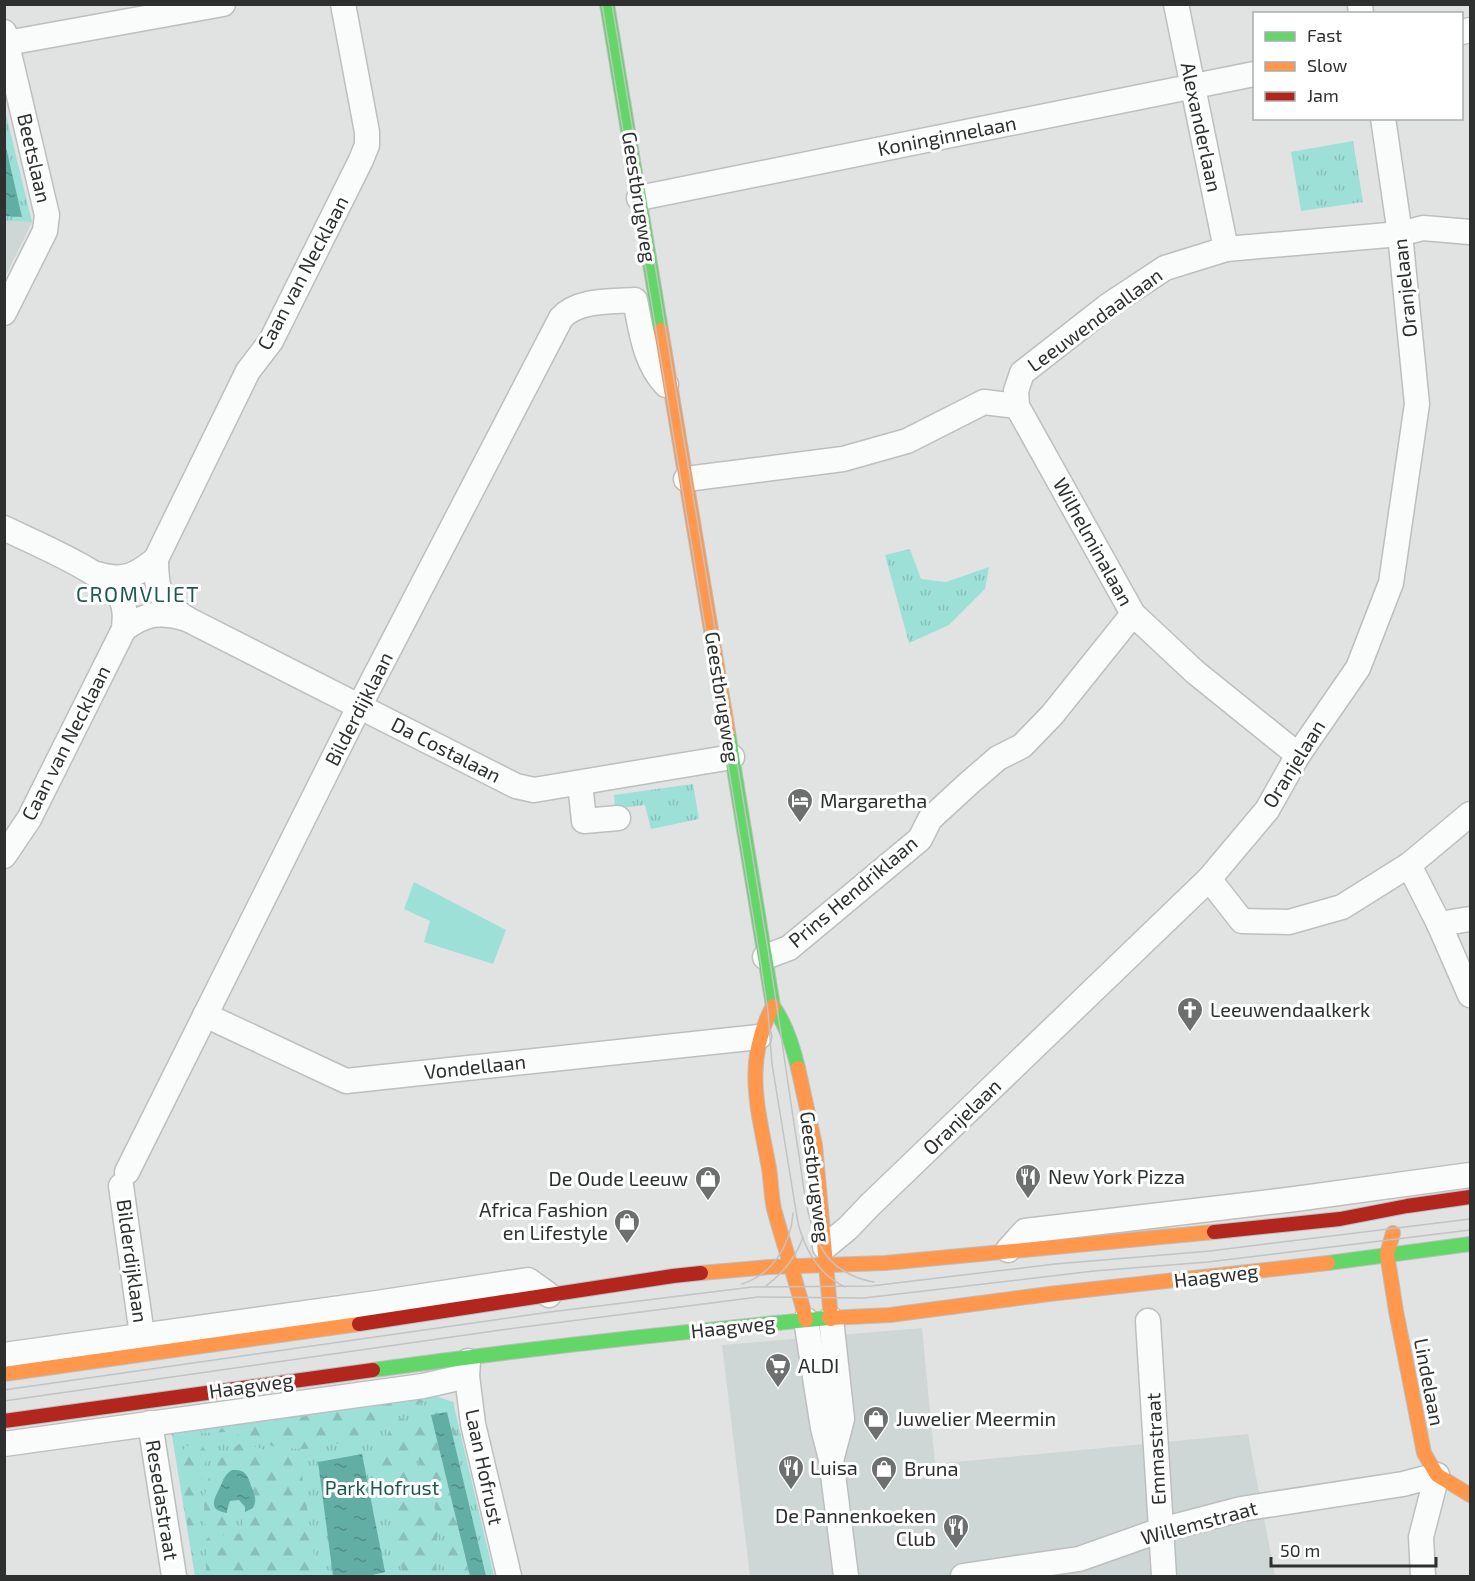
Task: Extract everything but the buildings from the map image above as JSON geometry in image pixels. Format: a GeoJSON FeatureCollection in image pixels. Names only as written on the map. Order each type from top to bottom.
{"type":"FeatureCollection","features":[{"type":"Feature","properties":{"kind":"main road","name":"Geestbrugweg"},"geometry":{"type":"LineString","coordinates":[[607,4],[772,1006],[759,1037],[755,1094],[775,1214],[806,1320]]}},
{"type":"Feature","properties":{"kind":"main road","name":"Geestbrugweg"},"geometry":{"type":"LineString","coordinates":[[772,1006],[779,1014],[794,1050],[816,1155],[831,1319]]}},
{"type":"Feature","properties":{"kind":"main road"},"geometry":{"type":"LineString","coordinates":[[4,1374],[673,1276],[770,1267],[792,1268],[825,1256],[885,1263],[1340,1219],[1470,1197]]}},
{"type":"Feature","properties":{"kind":"main road","name":"Lindelaan"},"geometry":{"type":"LineString","coordinates":[[1407,1206],[1394,1230],[1387,1254],[1424,1453],[1437,1475]]}},
{"type":"Feature","properties":{"kind":"main road"},"geometry":{"type":"LineString","coordinates":[[1340,1219],[1357,1228]]}},
{"type":"Feature","properties":{"kind":"main road"},"geometry":{"type":"LineString","coordinates":[[1375,1243],[1387,1254]]}},
{"type":"Feature","properties":{"kind":"main road","name":"Haagweg"},"geometry":{"type":"LineString","coordinates":[[4,1421],[467,1366],[806,1320],[890,1315],[1387,1254],[1468,1247]]}},
{"type":"Feature","properties":{"kind":"main road"},"geometry":{"type":"LineString","coordinates":[[1437,1475],[1470,1495]]}},
{"type":"Feature","properties":{"kind":"street"},"geometry":{"type":"LineString","coordinates":[[6,37],[223,4]]}},
{"type":"Feature","properties":{"kind":"street","name":"Caan van Necklaan"},"geometry":{"type":"LineString","coordinates":[[156,559],[248,371],[272,341],[366,150],[367,132],[343,4]]}},
{"type":"Feature","properties":{"kind":"street","name":"Alexanderlaan"},"geometry":{"type":"LineString","coordinates":[[1176,4],[1226,249]]}},
{"type":"Feature","properties":{"kind":"street","name":"Beetslaan"},"geometry":{"type":"LineString","coordinates":[[4,313],[45,231],[47,215],[6,37]]}},
{"type":"Feature","properties":{"kind":"street","name":"Koninginnelaan"},"geometry":{"type":"LineString","coordinates":[[639,198],[1253,74]]}},
{"type":"Feature","properties":{"kind":"street","name":"Oranjelaan"},"geometry":{"type":"LineString","coordinates":[[825,1256],[848,1228],[1209,879],[1267,810],[1298,755],[1358,668],[1391,583],[1417,404],[1400,234],[1383,120]]}},
{"type":"Feature","properties":{"kind":"street","name":"Leeuwendaallaan"},"geometry":{"type":"LineString","coordinates":[[1017,406],[1016,391],[1023,373],[1109,305],[1165,268],[1226,249],[1400,234],[1423,228],[1470,232]]}},
{"type":"Feature","properties":{"kind":"street","name":"Geestbrugweg"},"geometry":{"type":"LineString","coordinates":[[635,300],[648,357],[656,374],[671,389]]}},
{"type":"Feature","properties":{"kind":"street","name":"Bilderdijklaan"},"geometry":{"type":"LineString","coordinates":[[142,1335],[124,1179],[359,707],[561,318],[568,310],[578,305],[635,300]]}},
{"type":"Feature","properties":{"kind":"street"},"geometry":{"type":"LineString","coordinates":[[686,478],[843,459],[907,441],[984,402],[1017,406]]}},
{"type":"Feature","properties":{"kind":"street","name":"Wilhelminalaan"},"geometry":{"type":"LineString","coordinates":[[1017,406],[1133,614],[1195,672],[1298,755]]}},
{"type":"Feature","properties":{"kind":"street"},"geometry":{"type":"LineString","coordinates":[[4,528],[97,574],[110,578],[132,576],[156,559]]}},
{"type":"Feature","properties":{"kind":"street","name":"Da Costalaan"},"geometry":{"type":"LineString","coordinates":[[156,559],[157,586],[160,594],[174,610],[189,620],[516,786],[534,790],[732,757]]}},
{"type":"Feature","properties":{"kind":"street"},"geometry":{"type":"LineString","coordinates":[[97,574],[108,582],[120,597],[124,607],[124,629]]}},
{"type":"Feature","properties":{"kind":"street","name":"Prins Hendriklaan"},"geometry":{"type":"LineString","coordinates":[[765,957],[789,948],[920,839],[930,819],[976,777],[998,758],[1022,746],[1052,715],[1133,614]]}},
{"type":"Feature","properties":{"kind":"street","name":"Da Costalaan"},"geometry":{"type":"LineString","coordinates":[[124,629],[137,619],[150,615],[189,620]]}},
{"type":"Feature","properties":{"kind":"street","name":"Caan van Necklaan"},"geometry":{"type":"LineString","coordinates":[[4,856],[29,819],[124,629]]}},
{"type":"Feature","properties":{"kind":"street"},"geometry":{"type":"LineString","coordinates":[[580,783],[584,821],[618,818]]}},
{"type":"Feature","properties":{"kind":"street"},"geometry":{"type":"LineString","coordinates":[[1209,879],[1242,921],[1289,922],[1342,907],[1409,865],[1470,814]]}},
{"type":"Feature","properties":{"kind":"street"},"geometry":{"type":"LineString","coordinates":[[1409,865],[1439,924],[1470,995]]}},
{"type":"Feature","properties":{"kind":"street"},"geometry":{"type":"LineString","coordinates":[[1439,924],[1470,919]]}},
{"type":"Feature","properties":{"kind":"street","name":"Vondellaan"},"geometry":{"type":"LineString","coordinates":[[205,1016],[346,1081],[759,1037]]}},
{"type":"Feature","properties":{"kind":"street"},"geometry":{"type":"LineString","coordinates":[[1008,1250],[1025,1231],[1295,1199],[1470,1174]]}},
{"type":"Feature","properties":{"kind":"street"},"geometry":{"type":"LineString","coordinates":[[4,1355],[528,1280],[549,1295]]}},
{"type":"Feature","properties":{"kind":"street"},"geometry":{"type":"LineString","coordinates":[[831,1319],[842,1419],[831,1459]]}},
{"type":"Feature","properties":{"kind":"street"},"geometry":{"type":"LineString","coordinates":[[806,1320],[823,1428],[831,1459],[846,1576]]}},
{"type":"Feature","properties":{"kind":"street","name":"Emmastraat"},"geometry":{"type":"LineString","coordinates":[[1149,1321],[1164,1576]]}},
{"type":"Feature","properties":{"kind":"street","name":"Haagweg"},"geometry":{"type":"LineString","coordinates":[[4,1444],[423,1386],[467,1366]]}},
{"type":"Feature","properties":{"kind":"street","name":"Laan Hofrust"},"geometry":{"type":"LineString","coordinates":[[467,1366],[473,1424],[509,1576]]}},
{"type":"Feature","properties":{"kind":"street","name":"Resedastraat"},"geometry":{"type":"LineString","coordinates":[[150,1423],[174,1576]]}},
{"type":"Feature","properties":{"kind":"street"},"geometry":{"type":"LineString","coordinates":[[1423,1576],[1421,1537],[1437,1475]]}},
{"type":"Feature","properties":{"kind":"street","name":"Willemstraat"},"geometry":{"type":"LineString","coordinates":[[963,1576],[1079,1559],[1161,1530],[1241,1509],[1403,1484],[1437,1475]]}},
{"type":"Feature","properties":{"kind":"shaded area"},"geometry":{"type":"Polygon","coordinates":[[[5,221],[32,222],[5,277],[5,221]]]}},
{"type":"Feature","properties":{"kind":"shaded area"},"geometry":{"type":"Polygon","coordinates":[[[922,1328],[935,1464],[1248,1434],[1275,1576],[750,1576],[722,1345],[922,1328]]]}},
{"type":"Feature","properties":{"kind":"green space"},"geometry":{"type":"Polygon","coordinates":[[[5,110],[32,222],[5,221],[5,110]]]}},
{"type":"Feature","properties":{"kind":"green space"},"geometry":{"type":"Polygon","coordinates":[[[1353,141],[1363,202],[1301,211],[1291,152],[1353,141]]]}},
{"type":"Feature","properties":{"kind":"green space"},"geometry":{"type":"Polygon","coordinates":[[[910,549],[921,579],[946,582],[989,567],[985,589],[949,625],[909,643],[885,555],[910,549]]]}},
{"type":"Feature","properties":{"kind":"green space"},"geometry":{"type":"Polygon","coordinates":[[[693,784],[699,819],[651,829],[645,805],[615,809],[614,795],[693,784]]]}},
{"type":"Feature","properties":{"kind":"green space"},"geometry":{"type":"Polygon","coordinates":[[[414,882],[506,930],[493,964],[424,942],[430,921],[404,909],[414,882]]]}},
{"type":"Feature","properties":{"kind":"green space","name":"Park Hofrust"},"geometry":{"type":"Polygon","coordinates":[[[424,1392],[453,1402],[494,1576],[195,1576],[171,1430],[424,1392]]]}},
{"type":"Feature","properties":{"kind":"green space"},"geometry":{"type":"Polygon","coordinates":[[[427,1398],[428,1401],[400,1409],[378,1432],[367,1438],[306,1449],[279,1448],[230,1432],[191,1433],[427,1398]]]}},
{"type":"Feature","properties":{"kind":"green space"},"geometry":{"type":"Polygon","coordinates":[[[448,1407],[451,1409],[457,1435],[454,1440],[447,1412],[431,1415],[470,1576],[445,1576],[445,1530],[417,1456],[413,1432],[414,1413],[448,1407]]]}},
{"type":"Feature","properties":{"kind":"green space"},"geometry":{"type":"Polygon","coordinates":[[[400,1418],[405,1420],[412,1465],[438,1532],[435,1552],[437,1576],[403,1576],[378,1447],[400,1418]]]}},
{"type":"Feature","properties":{"kind":"green space"},"geometry":{"type":"Polygon","coordinates":[[[242,1442],[300,1460],[317,1576],[206,1576],[206,1540],[209,1537],[243,1533],[242,1517],[245,1517],[245,1512],[249,1511],[252,1486],[246,1473],[224,1478],[213,1502],[220,1512],[227,1513],[231,1527],[207,1530],[204,1508],[210,1474],[230,1450],[242,1442]]]}},
{"type":"Feature","properties":{"kind":"green space"},"geometry":{"type":"Polygon","coordinates":[[[193,1443],[199,1443],[206,1451],[198,1492],[198,1576],[195,1576],[177,1458],[186,1446],[193,1446],[193,1443]]]}},
{"type":"Feature","properties":{"kind":"water"},"geometry":{"type":"Polygon","coordinates":[[[5,143],[22,217],[5,216],[5,143]]]}},
{"type":"Feature","properties":{"kind":"water"},"geometry":{"type":"Polygon","coordinates":[[[447,1412],[486,1576],[470,1576],[431,1415],[447,1412]]]}},
{"type":"Feature","properties":{"kind":"water"},"geometry":{"type":"Polygon","coordinates":[[[362,1454],[385,1572],[368,1576],[333,1576],[318,1462],[362,1454]]]}},
{"type":"Feature","properties":{"kind":"water"},"geometry":{"type":"Polygon","coordinates":[[[232,1470],[246,1474],[254,1494],[253,1508],[245,1512],[245,1507],[239,1500],[230,1501],[227,1513],[214,1506],[224,1479],[232,1470]]]}},
{"type":"Feature","properties":{"kind":"tram line"},"geometry":{"type":"LineString","coordinates":[[602,4],[760,958],[768,1012],[772,1064],[798,1223],[804,1243],[814,1260],[827,1275],[845,1287]]}},
{"type":"Feature","properties":{"kind":"tram line"},"geometry":{"type":"LineString","coordinates":[[612,4],[769,956],[809,1218],[824,1252],[834,1263],[846,1272],[874,1282]]}},
{"type":"Feature","properties":{"kind":"tram line"},"geometry":{"type":"LineString","coordinates":[[742,1284],[763,1273],[778,1256],[789,1236],[793,1213]]}},
{"type":"Feature","properties":{"kind":"tram line"},"geometry":{"type":"LineString","coordinates":[[4,1390],[550,1312],[752,1287],[871,1286],[1055,1264],[1210,1251],[1470,1219]]}},
{"type":"Feature","properties":{"kind":"tram line"},"geometry":{"type":"LineString","coordinates":[[4,1401],[501,1330],[758,1297],[864,1298],[1094,1271],[1208,1262],[1470,1230]]}},
{"type":"Feature","properties":{"kind":"tram line"},"geometry":{"type":"LineString","coordinates":[[766,1286],[788,1265],[803,1237]]}},
{"type":"Feature","properties":{"kind":"traffic: fast"},"geometry":{"type":"LineString","coordinates":[[607,4],[661,330]]}},
{"type":"Feature","properties":{"kind":"traffic: fast"},"geometry":{"type":"LineString","coordinates":[[728,732],[773,1006],[789,1036],[798,1068]]}},
{"type":"Feature","properties":{"kind":"traffic: fast"},"geometry":{"type":"LineString","coordinates":[[1328,1263],[1470,1244]]}},
{"type":"Feature","properties":{"kind":"traffic: fast"},"geometry":{"type":"LineString","coordinates":[[373,1370],[601,1341],[829,1318]]}},
{"type":"Feature","properties":{"kind":"traffic: slow"},"geometry":{"type":"LineString","coordinates":[[661,330],[728,732]]}},
{"type":"Feature","properties":{"kind":"traffic: slow"},"geometry":{"type":"LineString","coordinates":[[773,1006],[758,1047],[756,1066],[758,1106],[774,1209],[806,1320]]}},
{"type":"Feature","properties":{"kind":"traffic: slow"},"geometry":{"type":"LineString","coordinates":[[798,1068],[815,1145],[831,1319]]}},
{"type":"Feature","properties":{"kind":"traffic: slow"},"geometry":{"type":"LineString","coordinates":[[701,1273],[769,1267],[885,1263],[1214,1232]]}},
{"type":"Feature","properties":{"kind":"traffic: slow"},"geometry":{"type":"LineString","coordinates":[[1393,1233],[1387,1254],[1424,1453],[1437,1475],[1470,1495]]}},
{"type":"Feature","properties":{"kind":"traffic: slow"},"geometry":{"type":"LineString","coordinates":[[829,1318],[890,1315],[1049,1294],[1328,1263]]}},
{"type":"Feature","properties":{"kind":"traffic: slow"},"geometry":{"type":"LineString","coordinates":[[4,1374],[359,1324]]}},
{"type":"Feature","properties":{"kind":"traffic: jam"},"geometry":{"type":"LineString","coordinates":[[1214,1232],[1340,1219],[1470,1197]]}},
{"type":"Feature","properties":{"kind":"traffic: jam"},"geometry":{"type":"LineString","coordinates":[[359,1324],[701,1273]]}},
{"type":"Feature","properties":{"kind":"traffic: jam"},"geometry":{"type":"LineString","coordinates":[[4,1421],[373,1370]]}},
{"type":"Feature","properties":{"kind":"place","name":"Margaretha"},"geometry":{"type":"Point","coordinates":[800,824]}},
{"type":"Feature","properties":{"kind":"place","name":"Leeuwendaalkerk"},"geometry":{"type":"Point","coordinates":[1190,1033]}},
{"type":"Feature","properties":{"kind":"place","name":"New York Pizza"},"geometry":{"type":"Point","coordinates":[1028,1200]}},
{"type":"Feature","properties":{"kind":"place","name":"De Oude Leeuw"},"geometry":{"type":"Point","coordinates":[708,1202]}},
{"type":"Feature","properties":{"kind":"place","name":"Africa Fashion en Lifestyle"},"geometry":{"type":"Point","coordinates":[627,1245]}},
{"type":"Feature","properties":{"kind":"place","name":"ALDI"},"geometry":{"type":"Point","coordinates":[778,1389]}},
{"type":"Feature","properties":{"kind":"place","name":"Juwelier Meermin"},"geometry":{"type":"Point","coordinates":[876,1442]}},
{"type":"Feature","properties":{"kind":"place","name":"Luisa"},"geometry":{"type":"Point","coordinates":[791,1491]}},
{"type":"Feature","properties":{"kind":"place","name":"Bruna"},"geometry":{"type":"Point","coordinates":[884,1492]}},
{"type":"Feature","properties":{"kind":"place","name":"De Pannenkoeken Club"},"geometry":{"type":"Point","coordinates":[956,1550]}},
{"type":"Feature","properties":{"kind":"district","name":"CROMVLIET"},"geometry":{"type":"Point","coordinates":[138,595]}}]}
